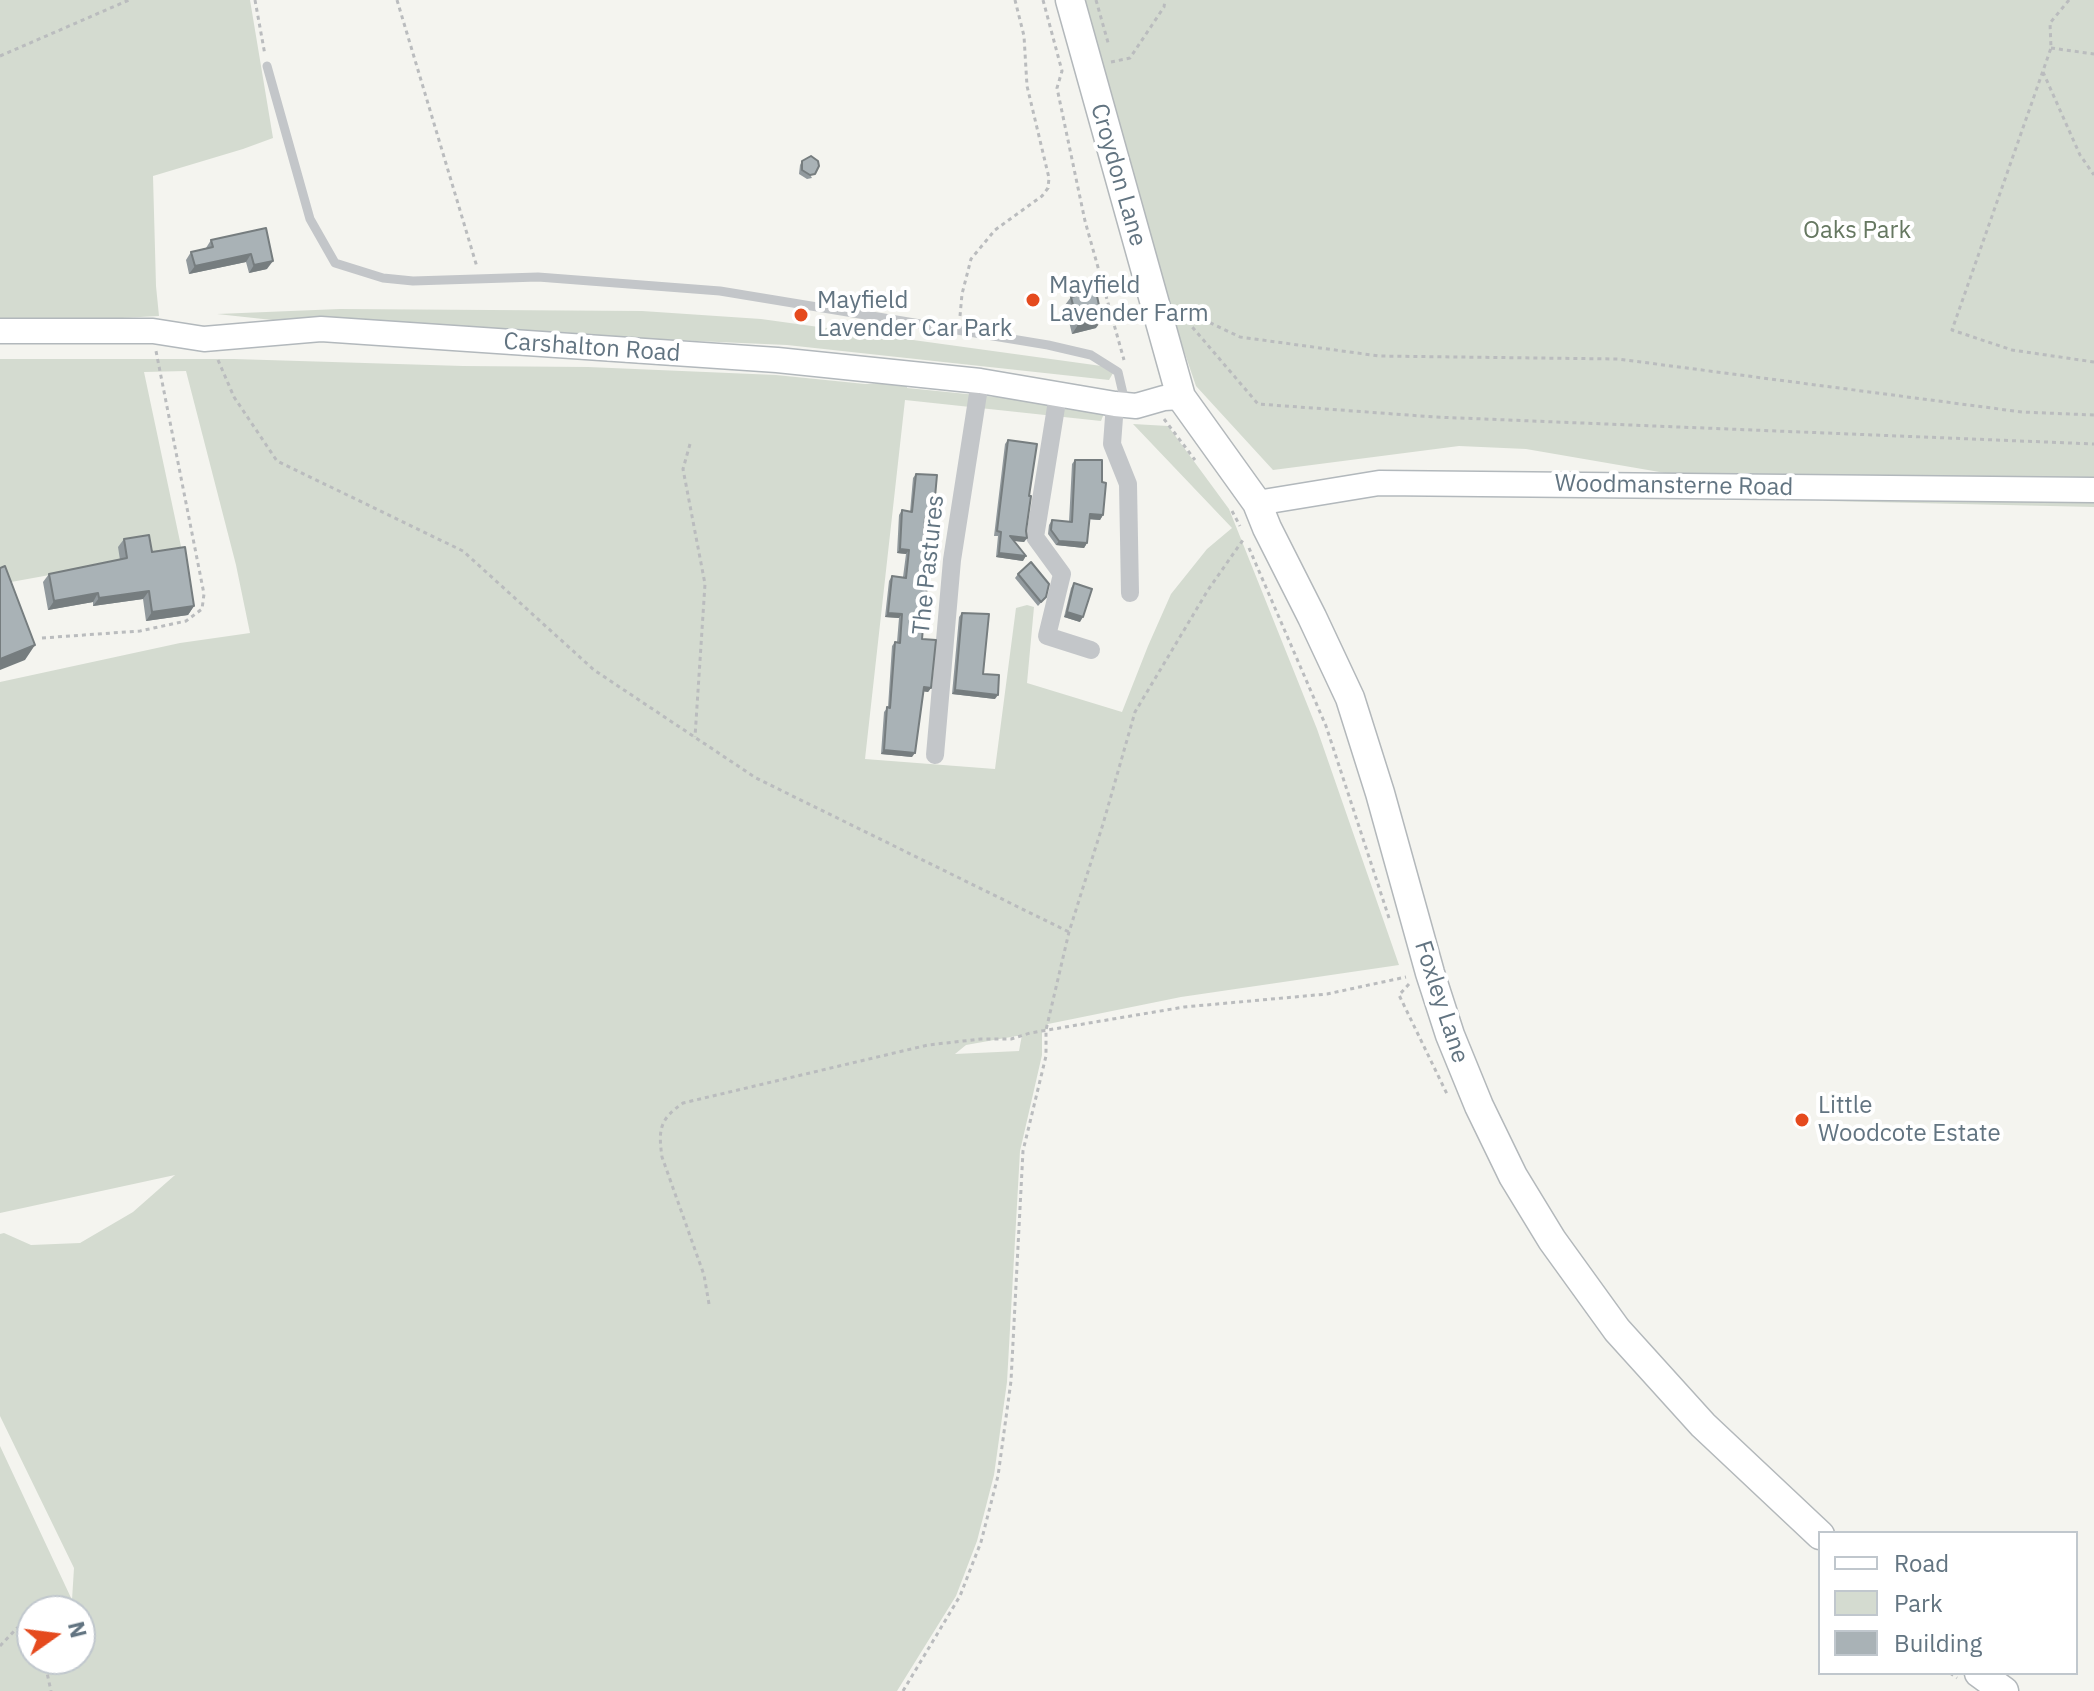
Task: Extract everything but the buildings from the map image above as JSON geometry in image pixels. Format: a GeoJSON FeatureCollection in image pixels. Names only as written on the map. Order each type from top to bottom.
{"type":"FeatureCollection","features":[{"type":"Feature","properties":{"kind":"main road","name":"Croydon Lane"},"geometry":{"type":"LineString","coordinates":[[1070,0],[1181,397]]}},
{"type":"Feature","properties":{"kind":"main road","name":"Carshalton Road"},"geometry":{"type":"LineString","coordinates":[[0,331],[153,331],[204,339],[321,329],[777,360],[980,381],[1126,405],[1181,397]]}},
{"type":"Feature","properties":{"kind":"main road","name":"Foxley Lane"},"geometry":{"type":"LineString","coordinates":[[1181,397],[1245,507],[1267,528],[1350,698],[1450,1035],[1479,1106],[1513,1176],[1552,1240],[1628,1342],[1703,1425],[1818,1533]]}},
{"type":"Feature","properties":{"kind":"main road","name":"Woodmansterne Road"},"geometry":{"type":"LineString","coordinates":[[1245,507],[1379,483],[2094,490]]}},
{"type":"Feature","properties":{"kind":"main road"},"geometry":{"type":"LineString","coordinates":[[1982,1675],[2004,1691]]}},
{"type":"Feature","properties":{"kind":"street","name":"The Pastures"},"geometry":{"type":"LineString","coordinates":[[935,755],[952,560],[980,381]]}},
{"type":"Feature","properties":{"kind":"street"},"geometry":{"type":"LineString","coordinates":[[1058,395],[1035,537],[1062,574],[1047,636],[1091,650]]}},
{"type":"Feature","properties":{"kind":"street"},"geometry":{"type":"LineString","coordinates":[[1126,405],[1112,444],[1128,484],[1130,593]]}},
{"type":"Feature","properties":{"kind":"lane"},"geometry":{"type":"LineString","coordinates":[[267,66],[310,219],[335,263],[383,278],[413,281],[538,277],[720,291],[1048,345],[1091,355],[1118,372],[1126,405]]}},
{"type":"Feature","properties":{"kind":"path"},"geometry":{"type":"LineString","coordinates":[[0,56],[129,0]]}},
{"type":"Feature","properties":{"kind":"path"},"geometry":{"type":"LineString","coordinates":[[255,0],[267,66]]}},
{"type":"Feature","properties":{"kind":"path"},"geometry":{"type":"LineString","coordinates":[[397,0],[480,278]]}},
{"type":"Feature","properties":{"kind":"path"},"geometry":{"type":"LineString","coordinates":[[959,331],[962,294],[971,259],[995,230],[1042,196],[1048,188],[1049,178],[1027,86],[1024,36],[1015,0]]}},
{"type":"Feature","properties":{"kind":"path"},"geometry":{"type":"LineString","coordinates":[[1043,0],[1062,71],[1057,88],[1078,192],[1124,361]]}},
{"type":"Feature","properties":{"kind":"path"},"geometry":{"type":"LineString","coordinates":[[1096,0],[1109,46]]}},
{"type":"Feature","properties":{"kind":"path"},"geometry":{"type":"LineString","coordinates":[[1113,61],[1130,58],[1164,7],[1165,0]]}},
{"type":"Feature","properties":{"kind":"path"},"geometry":{"type":"LineString","coordinates":[[2069,0],[2050,23],[2051,48],[1952,330],[2012,350],[2094,362]]}},
{"type":"Feature","properties":{"kind":"path"},"geometry":{"type":"LineString","coordinates":[[2051,48],[2094,51]]}},
{"type":"Feature","properties":{"kind":"path"},"geometry":{"type":"LineString","coordinates":[[2043,72],[2080,155],[2094,175]]}},
{"type":"Feature","properties":{"kind":"path"},"geometry":{"type":"LineString","coordinates":[[2094,415],[2022,412],[1618,359],[1379,356],[1240,337],[1175,306],[1258,404],[1435,417],[2094,444]]}},
{"type":"Feature","properties":{"kind":"path"},"geometry":{"type":"LineString","coordinates":[[42,638],[140,631],[186,621],[202,609],[204,594],[153,331]]}},
{"type":"Feature","properties":{"kind":"path"},"geometry":{"type":"LineString","coordinates":[[204,339],[215,352],[234,397],[277,461],[463,551],[594,670],[756,778],[1069,932]]}},
{"type":"Feature","properties":{"kind":"path"},"geometry":{"type":"LineString","coordinates":[[1126,405],[1141,414],[1165,419],[1198,463]]}},
{"type":"Feature","properties":{"kind":"path"},"geometry":{"type":"LineString","coordinates":[[690,444],[683,469],[705,584],[695,737]]}},
{"type":"Feature","properties":{"kind":"path"},"geometry":{"type":"LineString","coordinates":[[903,1691],[960,1596],[981,1542],[998,1476],[1011,1381],[1023,1151],[1046,1056],[1046,1030],[1069,932],[1135,712],[1208,590],[1245,537],[1245,507]]}},
{"type":"Feature","properties":{"kind":"path"},"geometry":{"type":"LineString","coordinates":[[709,1304],[704,1275],[662,1157],[662,1124],[670,1112],[683,1103],[928,1045],[1011,1039],[1046,1030],[1184,1007],[1327,994],[1430,973]]}},
{"type":"Feature","properties":{"kind":"path"},"geometry":{"type":"LineString","coordinates":[[0,1646],[16,1629]]}},
{"type":"Feature","properties":{"kind":"green space"},"geometry":{"type":"Polygon","coordinates":[[[0,0],[250,0],[273,138],[153,176],[159,316],[47,322],[0,318],[0,0]]]}},
{"type":"Feature","properties":{"kind":"green space","name":"Oaks Park"},"geometry":{"type":"Polygon","coordinates":[[[1070,0],[2094,0],[2094,507],[1828,501],[1526,449],[1459,446],[1273,470],[1196,386],[1091,80],[1070,0]]]}},
{"type":"Feature","properties":{"kind":"green space"},"geometry":{"type":"Polygon","coordinates":[[[340,309],[642,311],[761,319],[1116,368],[1109,380],[787,345],[309,324],[217,314],[340,309]]]}},
{"type":"Feature","properties":{"kind":"green space"},"geometry":{"type":"Polygon","coordinates":[[[0,359],[234,359],[588,367],[776,375],[865,384],[907,382],[907,388],[1106,408],[1101,421],[905,400],[865,759],[995,769],[1016,608],[1027,605],[1034,607],[1027,683],[1122,712],[1171,594],[1207,549],[1232,528],[1133,424],[1168,426],[1229,509],[1317,729],[1399,965],[1181,997],[1048,1024],[1042,1031],[1042,1055],[1020,1151],[1007,1382],[994,1475],[977,1541],[956,1596],[897,1691],[0,1691],[0,1446],[70,1595],[16,1595],[16,1675],[96,1675],[96,1595],[72,1595],[74,1568],[0,1416],[0,1234],[31,1245],[80,1243],[133,1212],[175,1175],[0,1213],[0,682],[180,643],[250,633],[236,565],[186,371],[144,372],[182,551],[0,584],[0,359]],[[1022,1035],[966,1045],[955,1054],[1019,1051],[1022,1035]]]}},
{"type":"Feature","properties":{"kind":"place","name":"Mayfield Lavender Farm"},"geometry":{"type":"Point","coordinates":[1033,300]}},
{"type":"Feature","properties":{"kind":"place","name":"Mayfield Lavender Car Park"},"geometry":{"type":"Point","coordinates":[801,315]}},
{"type":"Feature","properties":{"kind":"place","name":"Little Woodcote Estate"},"geometry":{"type":"Point","coordinates":[1802,1120]}}]}
